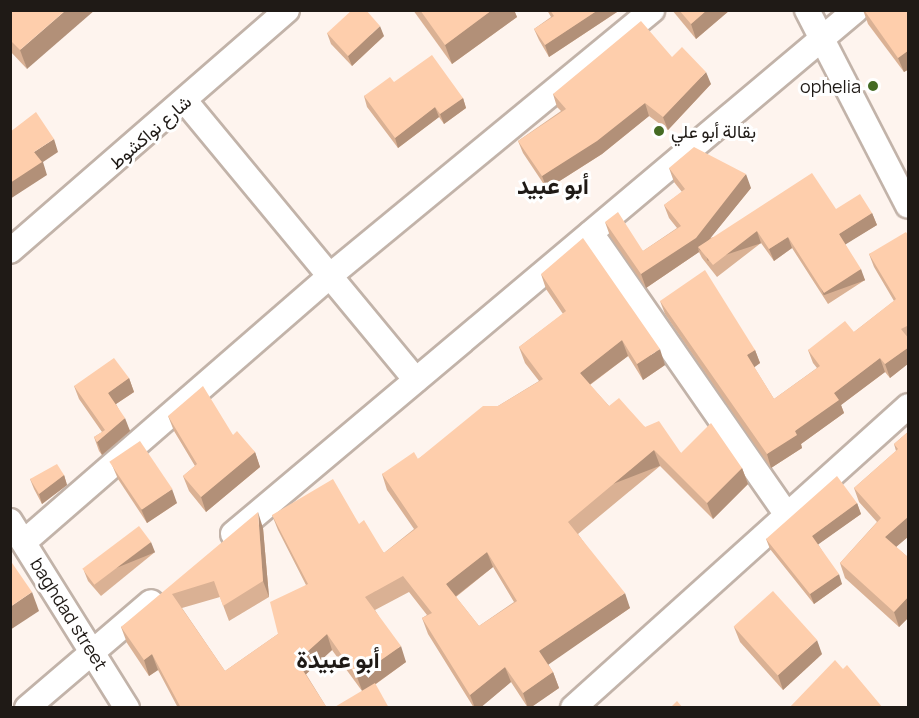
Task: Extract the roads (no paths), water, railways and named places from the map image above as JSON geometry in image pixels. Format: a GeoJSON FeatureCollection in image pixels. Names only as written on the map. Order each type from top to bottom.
{"type":"FeatureCollection","features":[{"type":"Feature","properties":{"kind":"street","name":"شارع نواكشوط"},"geometry":{"type":"LineString","coordinates":[[10,251],[186,101],[287,10]]}},
{"type":"Feature","properties":{"kind":"street"},"geometry":{"type":"LineString","coordinates":[[24,542],[332,274],[652,10]]}},
{"type":"Feature","properties":{"kind":"street"},"geometry":{"type":"LineString","coordinates":[[807,10],[909,206]]}},
{"type":"Feature","properties":{"kind":"street"},"geometry":{"type":"LineString","coordinates":[[218,546],[856,10]]}},
{"type":"Feature","properties":{"kind":"street"},"geometry":{"type":"LineString","coordinates":[[186,101],[332,274],[416,380]]}},
{"type":"Feature","properties":{"kind":"street"},"geometry":{"type":"LineString","coordinates":[[591,233],[787,515]]}},
{"type":"Feature","properties":{"kind":"street"},"geometry":{"type":"LineString","coordinates":[[573,708],[909,406]]}},
{"type":"Feature","properties":{"kind":"street","name":"baghdad street"},"geometry":{"type":"LineString","coordinates":[[10,521],[128,708]]}},
{"type":"Feature","properties":{"kind":"street"},"geometry":{"type":"LineString","coordinates":[[27,708],[173,584]]}},
{"type":"Feature","properties":{"kind":"place","name":"ophelia"},"geometry":{"type":"Point","coordinates":[873,86]}},
{"type":"Feature","properties":{"kind":"place","name":"بقالة أبو علي"},"geometry":{"type":"Point","coordinates":[659,131]}},
{"type":"Feature","properties":{"kind":"district","name":"أبو عبيد"},"geometry":{"type":"Point","coordinates":[553,185]}},
{"type":"Feature","properties":{"kind":"district","name":"أبو عبيدة"},"geometry":{"type":"Point","coordinates":[338,659]}}]}
